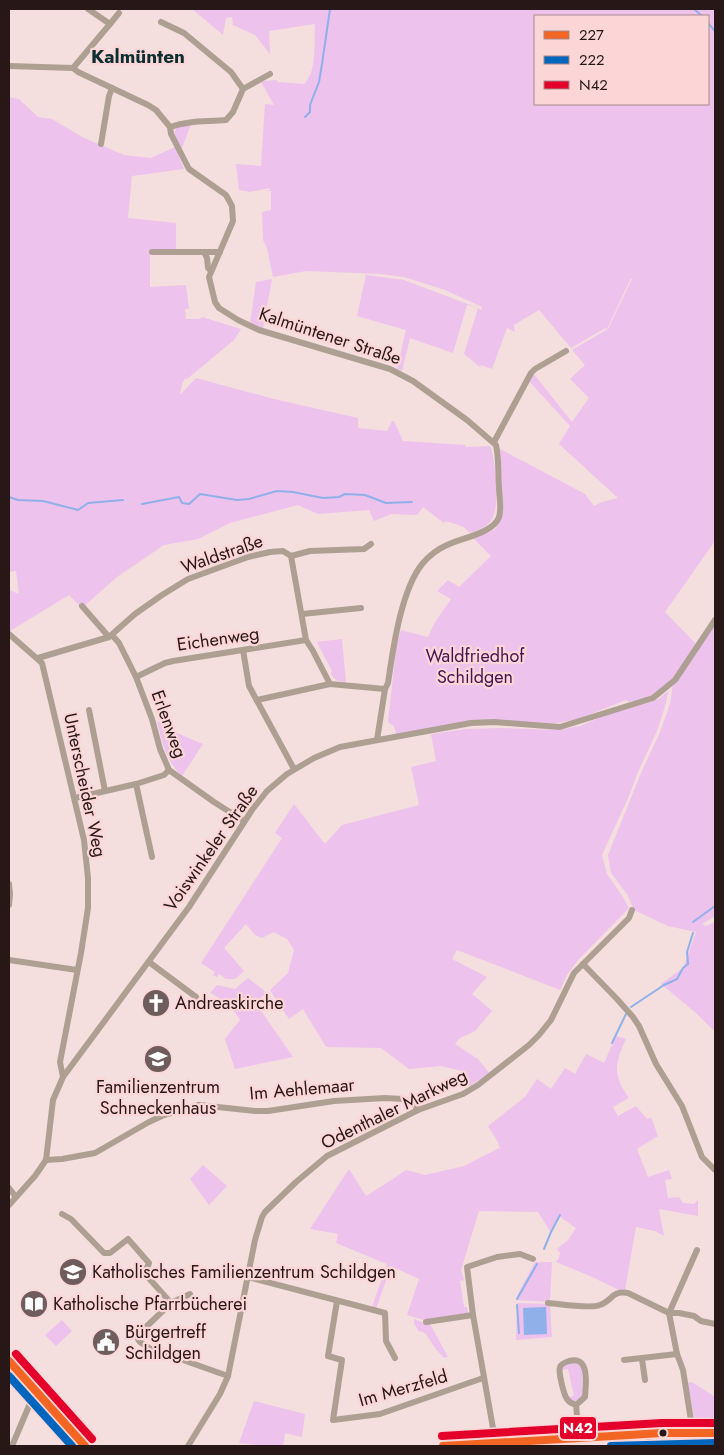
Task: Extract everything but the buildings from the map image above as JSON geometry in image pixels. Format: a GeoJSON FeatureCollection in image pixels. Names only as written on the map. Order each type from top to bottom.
{"type":"FeatureCollection","features":[{"type":"Feature","properties":{"kind":"main road"},"geometry":{"type":"LineString","coordinates":[[9,1361],[85,1446]]}},
{"type":"Feature","properties":{"kind":"main road"},"geometry":{"type":"LineString","coordinates":[[443,1446],[496,1444],[579,1437],[715,1433]]}},
{"type":"Feature","properties":{"kind":"street"},"geometry":{"type":"LineString","coordinates":[[88,9],[110,24]]}},
{"type":"Feature","properties":{"kind":"street"},"geometry":{"type":"LineString","coordinates":[[73,68],[119,13]]}},
{"type":"Feature","properties":{"kind":"street"},"geometry":{"type":"LineString","coordinates":[[161,22],[184,33],[231,72],[243,89]]}},
{"type":"Feature","properties":{"kind":"street"},"geometry":{"type":"LineString","coordinates":[[9,66],[73,68],[154,108],[162,116],[170,127],[171,134],[189,169],[223,192],[231,205],[233,221],[211,271]]}},
{"type":"Feature","properties":{"kind":"street"},"geometry":{"type":"LineString","coordinates":[[170,127],[195,121],[226,120],[233,112],[243,89],[270,74]]}},
{"type":"Feature","properties":{"kind":"street"},"geometry":{"type":"LineString","coordinates":[[101,144],[112,88]]}},
{"type":"Feature","properties":{"kind":"street"},"geometry":{"type":"LineString","coordinates":[[152,252],[220,252]]}},
{"type":"Feature","properties":{"kind":"street","name":"Kalmüntener Straße"},"geometry":{"type":"LineString","coordinates":[[204,252],[208,258],[208,268],[211,271],[209,278],[215,302],[222,311],[250,327],[396,371],[414,381],[446,404],[494,442]]}},
{"type":"Feature","properties":{"kind":"street"},"geometry":{"type":"LineString","coordinates":[[377,740],[393,651],[411,582],[424,561],[444,546],[486,530],[498,519],[500,508],[498,466],[497,447],[494,442],[531,372],[566,351]]}},
{"type":"Feature","properties":{"kind":"street"},"geometry":{"type":"LineString","coordinates":[[290,556],[310,551],[364,549],[371,544]]}},
{"type":"Feature","properties":{"kind":"street","name":"Waldstraße"},"geometry":{"type":"LineString","coordinates":[[38,658],[110,636],[134,614],[188,579],[248,557],[270,552],[283,552],[290,556],[306,640],[330,684]]}},
{"type":"Feature","properties":{"kind":"street"},"geometry":{"type":"LineString","coordinates":[[82,606],[110,636]]}},
{"type":"Feature","properties":{"kind":"street"},"geometry":{"type":"LineString","coordinates":[[302,614],[361,608]]}},
{"type":"Feature","properties":{"kind":"street","name":"Voiswinkeler Straße"},"geometry":{"type":"LineString","coordinates":[[9,1205],[35,1176],[46,1160],[53,1100],[63,1077],[189,907],[244,821],[267,792],[294,769],[340,747],[471,723],[494,722],[560,727],[653,698],[675,680],[715,620]]}},
{"type":"Feature","properties":{"kind":"street"},"geometry":{"type":"LineString","coordinates":[[9,634],[38,658]]}},
{"type":"Feature","properties":{"kind":"street","name":"Erlenweg"},"geometry":{"type":"LineString","coordinates":[[110,636],[119,643],[136,677],[152,719],[160,750],[169,770],[244,821]]}},
{"type":"Feature","properties":{"kind":"street","name":"Eichenweg"},"geometry":{"type":"LineString","coordinates":[[136,677],[165,663],[306,640]]}},
{"type":"Feature","properties":{"kind":"street"},"geometry":{"type":"LineString","coordinates":[[244,650],[249,686],[294,769]]}},
{"type":"Feature","properties":{"kind":"street","name":"Unterscheider Weg"},"geometry":{"type":"LineString","coordinates":[[38,658],[42,663],[75,798],[87,861],[87,917],[60,1062],[63,1077]]}},
{"type":"Feature","properties":{"kind":"street"},"geometry":{"type":"LineString","coordinates":[[257,700],[330,684],[385,689]]}},
{"type":"Feature","properties":{"kind":"street"},"geometry":{"type":"LineString","coordinates":[[89,710],[106,791]]}},
{"type":"Feature","properties":{"kind":"street"},"geometry":{"type":"LineString","coordinates":[[75,798],[136,784],[164,775],[169,770]]}},
{"type":"Feature","properties":{"kind":"street"},"geometry":{"type":"LineString","coordinates":[[136,784],[152,858]]}},
{"type":"Feature","properties":{"kind":"street"},"geometry":{"type":"LineString","coordinates":[[9,884],[9,905]]}},
{"type":"Feature","properties":{"kind":"street","name":"Odenthaler Markweg"},"geometry":{"type":"LineString","coordinates":[[188,1446],[220,1394],[228,1376],[256,1240],[265,1212],[296,1182],[328,1156],[418,1110],[462,1094],[478,1085],[529,1044],[551,1020],[574,973],[629,918],[632,910]]}},
{"type":"Feature","properties":{"kind":"street"},"geometry":{"type":"LineString","coordinates":[[9,960],[77,970]]}},
{"type":"Feature","properties":{"kind":"street"},"geometry":{"type":"LineString","coordinates":[[149,962],[196,997]]}},
{"type":"Feature","properties":{"kind":"street"},"geometry":{"type":"LineString","coordinates":[[583,964],[617,999],[639,1026],[656,1064],[682,1106],[702,1157],[715,1170]]}},
{"type":"Feature","properties":{"kind":"street","name":"Im Aehlemaar"},"geometry":{"type":"LineString","coordinates":[[46,1160],[62,1160],[95,1153],[164,1115],[199,1104],[268,1111],[334,1101],[385,1098],[403,1099],[412,1103],[418,1110]]}},
{"type":"Feature","properties":{"kind":"street"},"geometry":{"type":"LineString","coordinates":[[9,1188],[16,1197]]}},
{"type":"Feature","properties":{"kind":"street"},"geometry":{"type":"LineString","coordinates":[[62,1214],[71,1219],[104,1253],[110,1253],[128,1239],[149,1263],[146,1275],[171,1303]]}},
{"type":"Feature","properties":{"kind":"street"},"geometry":{"type":"LineString","coordinates":[[693,1433],[682,1370],[669,1313],[698,1250]]}},
{"type":"Feature","properties":{"kind":"street"},"geometry":{"type":"LineString","coordinates":[[496,1444],[473,1315],[467,1267],[497,1257],[520,1254],[533,1259]]}},
{"type":"Feature","properties":{"kind":"street"},"geometry":{"type":"LineString","coordinates":[[248,1277],[385,1314],[386,1340],[394,1358]]}},
{"type":"Feature","properties":{"kind":"street"},"geometry":{"type":"LineString","coordinates":[[548,1303],[593,1306],[602,1304],[616,1294],[624,1292],[669,1313],[694,1316],[701,1321],[715,1324]]}},
{"type":"Feature","properties":{"kind":"street"},"geometry":{"type":"LineString","coordinates":[[190,1294],[171,1303],[138,1338],[140,1342],[149,1348],[228,1376]]}},
{"type":"Feature","properties":{"kind":"street","name":"Im Merzfeld"},"geometry":{"type":"LineString","coordinates":[[337,1301],[328,1356],[342,1360],[333,1420],[380,1414],[484,1378]]}},
{"type":"Feature","properties":{"kind":"street"},"geometry":{"type":"LineString","coordinates":[[426,1322],[473,1315]]}},
{"type":"Feature","properties":{"kind":"street"},"geometry":{"type":"LineString","coordinates":[[624,1360],[677,1354]]}},
{"type":"Feature","properties":{"kind":"street"},"geometry":{"type":"LineString","coordinates":[[642,1359],[645,1380]]}},
{"type":"Feature","properties":{"kind":"street"},"geometry":{"type":"LineString","coordinates":[[577,1360],[581,1361],[585,1367],[586,1388],[585,1397],[576,1406],[570,1403],[566,1397],[560,1367],[569,1361],[577,1360]]}},
{"type":"Feature","properties":{"kind":"street"},"geometry":{"type":"LineString","coordinates":[[12,1446],[31,1401],[38,1394]]}},
{"type":"Feature","properties":{"kind":"street"},"geometry":{"type":"LineString","coordinates":[[576,1406],[579,1437]]}},
{"type":"Feature","properties":{"kind":"street"},"geometry":{"type":"LineString","coordinates":[[648,1446],[649,1434]]}},
{"type":"Feature","properties":{"kind":"green space","name":"Waldfriedhof Schildgen"},"geometry":{"type":"Polygon","coordinates":[[[192,9],[715,9],[715,541],[665,612],[697,645],[678,673],[661,691],[648,698],[628,702],[626,700],[578,719],[557,723],[465,722],[396,734],[394,726],[388,722],[396,649],[401,630],[428,637],[435,622],[451,599],[437,591],[448,580],[459,587],[491,556],[473,538],[490,532],[496,528],[500,521],[503,511],[500,449],[585,494],[594,506],[618,498],[559,444],[570,426],[529,381],[533,373],[572,422],[589,398],[570,379],[585,365],[572,350],[608,329],[632,279],[607,329],[605,328],[571,348],[539,310],[514,325],[515,332],[507,328],[492,369],[481,365],[480,367],[464,354],[478,308],[481,310],[482,307],[445,290],[404,277],[381,274],[306,271],[273,277],[267,248],[263,240],[262,212],[271,210],[271,191],[265,191],[270,190],[269,188],[250,192],[239,190],[236,164],[261,166],[265,104],[274,105],[261,82],[277,80],[277,82],[305,84],[311,74],[314,61],[315,24],[269,31],[270,54],[255,35],[233,25],[232,17],[226,18],[223,35],[192,9]]]}},
{"type":"Feature","properties":{"kind":"green space"},"geometry":{"type":"Polygon","coordinates":[[[9,97],[19,99],[38,117],[52,119],[82,137],[124,155],[151,158],[175,147],[184,169],[132,176],[128,218],[176,223],[176,249],[150,249],[150,287],[186,285],[189,309],[185,309],[186,319],[200,319],[202,317],[241,329],[234,340],[187,379],[185,378],[180,395],[196,378],[274,399],[358,418],[358,428],[387,431],[392,421],[394,421],[403,441],[465,445],[466,447],[490,446],[495,472],[496,504],[490,522],[470,533],[464,527],[446,521],[444,523],[423,507],[417,515],[391,514],[374,521],[369,510],[318,514],[298,505],[230,523],[198,539],[164,545],[117,577],[82,608],[69,595],[10,631],[9,590],[19,594],[16,571],[9,572],[9,97]]]}},
{"type":"Feature","properties":{"kind":"green space"},"geometry":{"type":"Polygon","coordinates":[[[191,124],[182,148],[176,138],[175,130],[177,127],[191,124]]]}},
{"type":"Feature","properties":{"kind":"green space"},"geometry":{"type":"Polygon","coordinates":[[[366,275],[404,280],[478,308],[467,305],[453,353],[410,338],[402,371],[397,369],[406,330],[357,316],[366,275]]]}},
{"type":"Feature","properties":{"kind":"green space"},"geometry":{"type":"Polygon","coordinates":[[[272,279],[263,329],[250,324],[256,282],[272,279]]]}},
{"type":"Feature","properties":{"kind":"green space"},"geometry":{"type":"Polygon","coordinates":[[[715,625],[715,916],[702,924],[706,926],[715,922],[715,1032],[696,1013],[661,984],[683,968],[696,932],[668,926],[634,910],[627,894],[611,873],[608,855],[641,773],[660,732],[670,704],[673,684],[715,625]]]}},
{"type":"Feature","properties":{"kind":"green space"},"geometry":{"type":"Polygon","coordinates":[[[342,639],[346,682],[337,680],[332,676],[332,671],[317,642],[342,639]]]}},
{"type":"Feature","properties":{"kind":"green space"},"geometry":{"type":"Polygon","coordinates":[[[668,691],[657,731],[602,855],[607,874],[629,908],[578,960],[567,975],[560,990],[457,950],[452,959],[487,977],[472,994],[492,1011],[475,1031],[460,1038],[455,1044],[478,1059],[489,1073],[470,1086],[462,1071],[441,1066],[409,1069],[381,1048],[326,1047],[303,1009],[289,1019],[270,990],[288,973],[294,950],[287,939],[274,932],[262,938],[255,935],[246,924],[224,948],[244,971],[235,979],[226,979],[219,974],[217,977],[213,975],[215,972],[201,963],[282,838],[275,833],[294,804],[325,844],[342,825],[419,805],[411,767],[436,761],[431,734],[466,729],[558,730],[580,726],[620,709],[651,702],[660,698],[668,691]]]}},
{"type":"Feature","properties":{"kind":"green space"},"geometry":{"type":"Polygon","coordinates":[[[157,721],[177,733],[203,744],[182,776],[168,758],[157,721]]]}},
{"type":"Feature","properties":{"kind":"green space"},"geometry":{"type":"Polygon","coordinates":[[[248,978],[267,993],[255,1002],[293,1057],[235,1069],[225,1039],[240,1020],[229,1003],[210,993],[217,985],[235,989],[248,978]]]}},
{"type":"Feature","properties":{"kind":"green space"},"geometry":{"type":"Polygon","coordinates":[[[616,1036],[626,1039],[619,1055],[617,1068],[620,1082],[629,1098],[613,1107],[618,1116],[636,1106],[647,1119],[651,1117],[658,1136],[637,1149],[648,1177],[669,1170],[672,1179],[665,1180],[668,1198],[679,1197],[683,1203],[694,1204],[698,1200],[698,1216],[659,1209],[664,1236],[655,1231],[636,1227],[625,1290],[619,1290],[556,1262],[560,1253],[557,1249],[568,1240],[576,1228],[559,1216],[550,1231],[538,1212],[479,1211],[461,1270],[464,1280],[460,1281],[464,1307],[467,1307],[468,1313],[424,1320],[407,1315],[419,1279],[391,1266],[376,1309],[372,1307],[387,1264],[336,1243],[338,1234],[310,1229],[349,1169],[366,1196],[406,1170],[425,1175],[464,1166],[500,1149],[488,1126],[525,1097],[537,1079],[551,1089],[565,1068],[575,1074],[586,1054],[604,1063],[616,1036]]]}},
{"type":"Feature","properties":{"kind":"green space"},"geometry":{"type":"Polygon","coordinates":[[[203,1165],[227,1186],[209,1205],[190,1179],[203,1165]]]}},
{"type":"Feature","properties":{"kind":"green space"},"geometry":{"type":"Polygon","coordinates":[[[535,1262],[552,1262],[550,1302],[517,1300],[518,1294],[535,1262]]]}},
{"type":"Feature","properties":{"kind":"green space"},"geometry":{"type":"Polygon","coordinates":[[[517,1303],[550,1304],[552,1337],[516,1340],[517,1303]]]}},
{"type":"Feature","properties":{"kind":"green space"},"geometry":{"type":"Polygon","coordinates":[[[414,1319],[430,1324],[448,1357],[444,1358],[426,1334],[418,1331],[414,1319]]]}},
{"type":"Feature","properties":{"kind":"green space"},"geometry":{"type":"Polygon","coordinates":[[[62,1320],[72,1331],[56,1346],[45,1335],[62,1320]]]}},
{"type":"Feature","properties":{"kind":"green space"},"geometry":{"type":"Polygon","coordinates":[[[576,1362],[582,1368],[583,1396],[574,1402],[568,1397],[574,1396],[568,1369],[562,1370],[565,1365],[576,1362]]]}},
{"type":"Feature","properties":{"kind":"green space"},"geometry":{"type":"Polygon","coordinates":[[[692,1382],[715,1397],[715,1428],[700,1428],[696,1425],[687,1383],[692,1382]]]}},
{"type":"Feature","properties":{"kind":"green space"},"geometry":{"type":"Polygon","coordinates":[[[254,1401],[305,1414],[302,1437],[285,1433],[283,1446],[239,1443],[254,1401]]]}},
{"type":"Feature","properties":{"kind":"water"},"geometry":{"type":"Polygon","coordinates":[[[546,1307],[547,1334],[524,1335],[523,1308],[546,1307]]]}},
{"type":"Feature","properties":{"kind":"waterway"},"geometry":{"type":"LineString","coordinates":[[305,117],[310,112],[310,105],[319,82],[330,9]]}},
{"type":"Feature","properties":{"kind":"waterway"},"geometry":{"type":"LineString","coordinates":[[694,9],[701,15]]}},
{"type":"Feature","properties":{"kind":"waterway"},"geometry":{"type":"LineString","coordinates":[[709,24],[715,31]]}},
{"type":"Feature","properties":{"kind":"waterway"},"geometry":{"type":"LineString","coordinates":[[142,504],[179,497],[182,503],[189,504],[200,494],[237,500],[249,499],[277,491],[323,498],[339,497],[345,494],[365,495],[386,503],[412,502]]}},
{"type":"Feature","properties":{"kind":"waterway"},"geometry":{"type":"LineString","coordinates":[[9,497],[18,500],[43,501],[78,510],[88,503],[123,500]]}},
{"type":"Feature","properties":{"kind":"waterway"},"geometry":{"type":"LineString","coordinates":[[693,922],[715,906]]}},
{"type":"Feature","properties":{"kind":"waterway"},"geometry":{"type":"LineString","coordinates":[[631,1007],[664,985],[677,979],[683,968],[688,964],[687,952],[693,933]]}},
{"type":"Feature","properties":{"kind":"waterway"},"geometry":{"type":"LineString","coordinates":[[612,1043],[626,1014]]}},
{"type":"Feature","properties":{"kind":"waterway"},"geometry":{"type":"LineString","coordinates":[[544,1249],[560,1215]]}},
{"type":"Feature","properties":{"kind":"waterway"},"geometry":{"type":"LineString","coordinates":[[517,1299],[537,1264]]}},
{"type":"Feature","properties":{"kind":"waterway"},"geometry":{"type":"LineString","coordinates":[[517,1305],[519,1333]]}},
{"type":"Feature","properties":{"kind":"transit line","name":"N42"},"geometry":{"type":"LineString","coordinates":[[16,1354],[92,1439]]}},
{"type":"Feature","properties":{"kind":"transit line","name":"227"},"geometry":{"type":"LineString","coordinates":[[9,1361],[85,1446]]}},
{"type":"Feature","properties":{"kind":"transit line","name":"222"},"geometry":{"type":"LineString","coordinates":[[9,1376],[72,1446]]}},
{"type":"Feature","properties":{"kind":"transit line","name":"N42"},"geometry":{"type":"LineString","coordinates":[[442,1436],[662,1423],[715,1423]]}},
{"type":"Feature","properties":{"kind":"transit line","name":"227"},"geometry":{"type":"LineString","coordinates":[[443,1446],[662,1433],[715,1433]]}},
{"type":"Feature","properties":{"kind":"transit line","name":"222"},"geometry":{"type":"LineString","coordinates":[[611,1446],[715,1443]]}},
{"type":"Feature","properties":{"kind":"place","name":"Andreaskirche"},"geometry":{"type":"Point","coordinates":[156,1003]}},
{"type":"Feature","properties":{"kind":"place","name":"Familienzentrum Schneckenhaus"},"geometry":{"type":"Point","coordinates":[158,1059]}},
{"type":"Feature","properties":{"kind":"place","name":"Katholisches Familienzentrum Schildgen"},"geometry":{"type":"Point","coordinates":[73,1272]}},
{"type":"Feature","properties":{"kind":"place","name":"Katholische Pfarrbücherei"},"geometry":{"type":"Point","coordinates":[34,1304]}},
{"type":"Feature","properties":{"kind":"place","name":"Bürgertreff Schildgen"},"geometry":{"type":"Point","coordinates":[106,1342]}},
{"type":"Feature","properties":{"kind":"district","name":"Kalmünten"},"geometry":{"type":"Point","coordinates":[138,56]}}]}
